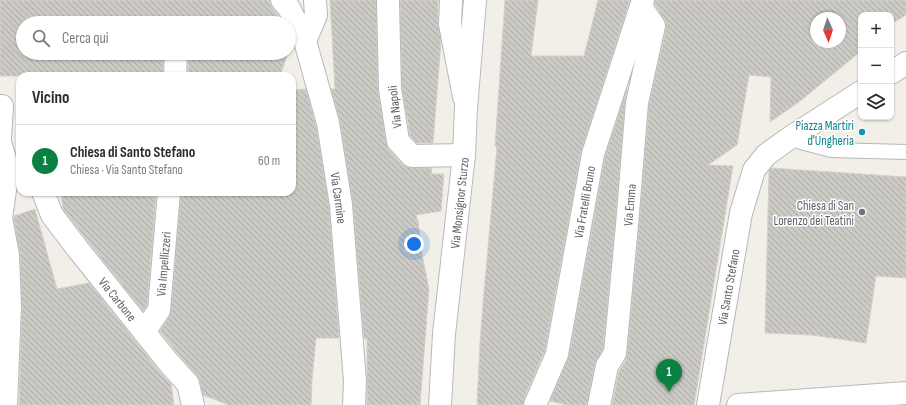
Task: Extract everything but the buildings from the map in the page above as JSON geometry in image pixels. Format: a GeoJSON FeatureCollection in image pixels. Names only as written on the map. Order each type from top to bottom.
{"type":"FeatureCollection","features":[{"type":"Feature","properties":{"kind":"street","name":"Via Carmine"},"geometry":{"type":"LineString","coordinates":[[282,0],[289,8],[293,16]]}},
{"type":"Feature","properties":{"kind":"street"},"geometry":{"type":"LineString","coordinates":[[305,42],[316,15],[315,0]]}},
{"type":"Feature","properties":{"kind":"street","name":"Via Napoli"},"geometry":{"type":"LineString","coordinates":[[388,0],[390,89],[398,141],[412,156],[464,155]]}},
{"type":"Feature","properties":{"kind":"street"},"geometry":{"type":"LineString","coordinates":[[451,0],[450,24],[466,108]]}},
{"type":"Feature","properties":{"kind":"street","name":"Via Monsignor Sturzo"},"geometry":{"type":"LineString","coordinates":[[440,405],[444,334],[464,155],[466,108],[475,0]]}},
{"type":"Feature","properties":{"kind":"street","name":"Via Fratelli Bruno"},"geometry":{"type":"LineString","coordinates":[[535,405],[558,354],[593,154],[642,3]]}},
{"type":"Feature","properties":{"kind":"street","name":"Via Emma"},"geometry":{"type":"LineString","coordinates":[[599,405],[608,366],[615,353],[637,103],[654,26],[642,3]]}},
{"type":"Feature","properties":{"kind":"street","name":"Via Carmine"},"geometry":{"type":"LineString","coordinates":[[296,23],[305,42],[328,123],[341,205],[355,381],[354,405]]}},
{"type":"Feature","properties":{"kind":"street"},"geometry":{"type":"LineString","coordinates":[[175,72],[176,60]]}},
{"type":"Feature","properties":{"kind":"street"},"geometry":{"type":"LineString","coordinates":[[894,71],[906,64]]}},
{"type":"Feature","properties":{"kind":"street"},"geometry":{"type":"LineString","coordinates":[[791,137],[858,94]]}},
{"type":"Feature","properties":{"kind":"street"},"geometry":{"type":"LineString","coordinates":[[0,106],[2,106],[0,138]]}},
{"type":"Feature","properties":{"kind":"street","name":"Via Santo Stefano"},"geometry":{"type":"LineString","coordinates":[[708,405],[741,212],[754,170],[766,155],[791,137]]}},
{"type":"Feature","properties":{"kind":"street"},"geometry":{"type":"LineString","coordinates":[[0,142],[14,172],[1,218],[8,254],[5,307],[6,405]]}},
{"type":"Feature","properties":{"kind":"street","name":"Via Carbone"},"geometry":{"type":"LineString","coordinates":[[45,196],[52,215],[77,248],[144,332],[188,384],[193,405]]}},
{"type":"Feature","properties":{"kind":"street","name":"Via Impellizzeri"},"geometry":{"type":"LineString","coordinates":[[144,332],[159,310],[169,196]]}},
{"type":"Feature","properties":{"kind":"street"},"geometry":{"type":"LineString","coordinates":[[738,405],[906,393]]}},
{"type":"Feature","properties":{"kind":"lane"},"geometry":{"type":"LineString","coordinates":[[791,137],[802,142],[831,150],[906,152]]}},
{"type":"Feature","properties":{"kind":"place","name":"Piazza Martiri d'Ungheria"},"geometry":{"type":"Point","coordinates":[862,132]}},
{"type":"Feature","properties":{"kind":"place","name":"Chiesa di San Lorenzo dei Teatini"},"geometry":{"type":"Point","coordinates":[862,212]}},
{"type":"Feature","properties":{"kind":"place","name":"Chiesa di Santo Stefano"},"geometry":{"type":"Point","coordinates":[669,392]}}]}
